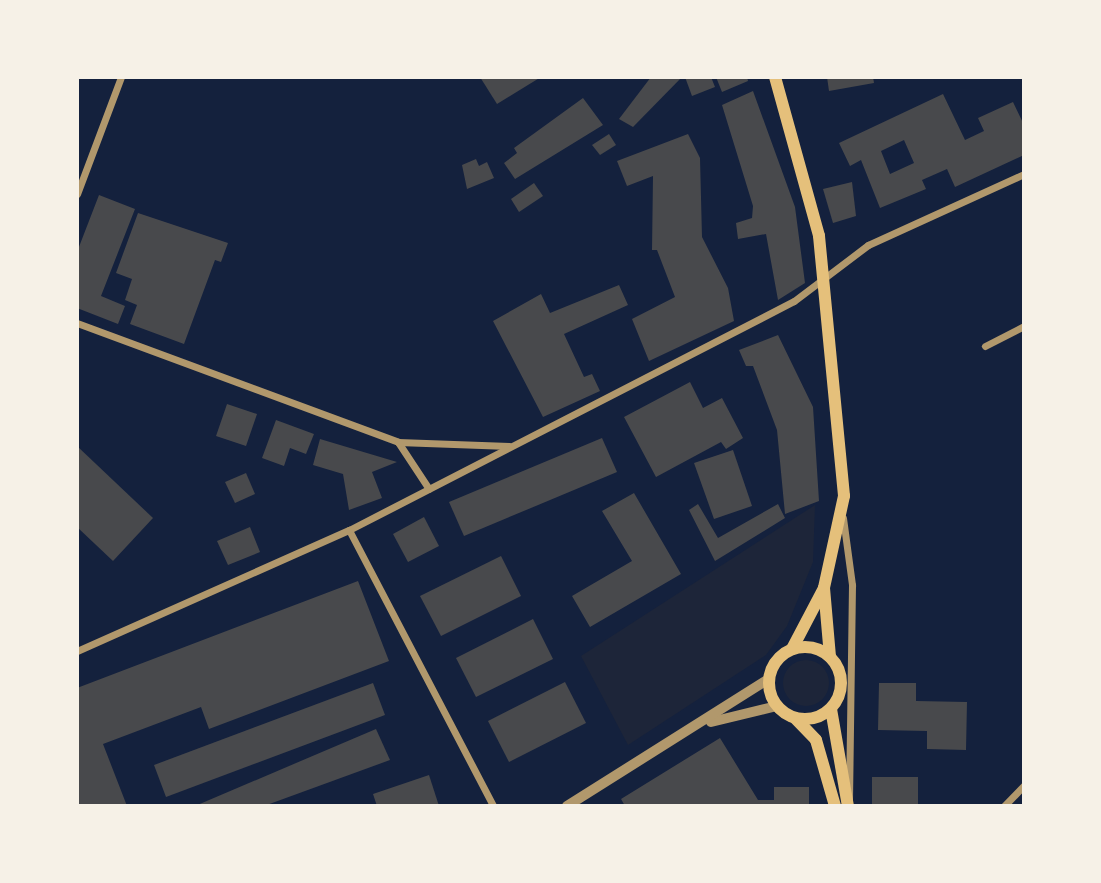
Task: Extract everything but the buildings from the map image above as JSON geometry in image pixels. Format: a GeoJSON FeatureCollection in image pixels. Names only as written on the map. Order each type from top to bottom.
{"type":"FeatureCollection","features":[{"type":"Feature","properties":{"kind":"main road"},"geometry":{"type":"LineString","coordinates":[[775,77],[802,158],[826,280],[842,514],[824,588],[792,649],[777,660],[769,679],[777,706],[795,718],[816,740],[843,805]]}},
{"type":"Feature","properties":{"kind":"main road"},"geometry":{"type":"LineString","coordinates":[[824,588],[830,657],[842,681],[831,709],[843,805]]}},
{"type":"Feature","properties":{"kind":"main road"},"geometry":{"type":"LineString","coordinates":[[792,649],[816,648],[830,657]]}},
{"type":"Feature","properties":{"kind":"main road"},"geometry":{"type":"LineString","coordinates":[[795,718],[817,718],[831,709]]}},
{"type":"Feature","properties":{"kind":"street"},"geometry":{"type":"LineString","coordinates":[[77,194],[121,77]]}},
{"type":"Feature","properties":{"kind":"street"},"geometry":{"type":"LineString","coordinates":[[77,651],[349,530],[826,280],[868,245],[1024,174]]}},
{"type":"Feature","properties":{"kind":"street"},"geometry":{"type":"LineString","coordinates":[[77,323],[398,442],[513,446]]}},
{"type":"Feature","properties":{"kind":"street"},"geometry":{"type":"LineString","coordinates":[[985,346],[1024,326]]}},
{"type":"Feature","properties":{"kind":"street"},"geometry":{"type":"LineString","coordinates":[[398,442],[429,488]]}},
{"type":"Feature","properties":{"kind":"street"},"geometry":{"type":"LineString","coordinates":[[842,514],[852,585],[853,787],[843,805]]}},
{"type":"Feature","properties":{"kind":"street"},"geometry":{"type":"LineString","coordinates":[[349,530],[493,806]]}},
{"type":"Feature","properties":{"kind":"street"},"geometry":{"type":"LineString","coordinates":[[567,806],[705,724],[769,679]]}},
{"type":"Feature","properties":{"kind":"street"},"geometry":{"type":"LineString","coordinates":[[705,724],[777,706]]}},
{"type":"Feature","properties":{"kind":"street"},"geometry":{"type":"LineString","coordinates":[[1004,806],[1024,785]]}},
{"type":"Feature","properties":{"kind":"shaded area"},"geometry":{"type":"Polygon","coordinates":[[[815,505],[813,562],[787,626],[766,655],[628,745],[581,656],[815,505]]]}},
{"type":"Feature","properties":{"kind":"shaded area"},"geometry":{"type":"Polygon","coordinates":[[[806,660],[822,667],[829,683],[822,699],[806,706],[790,699],[783,683],[790,667],[806,660]]]}}]}
